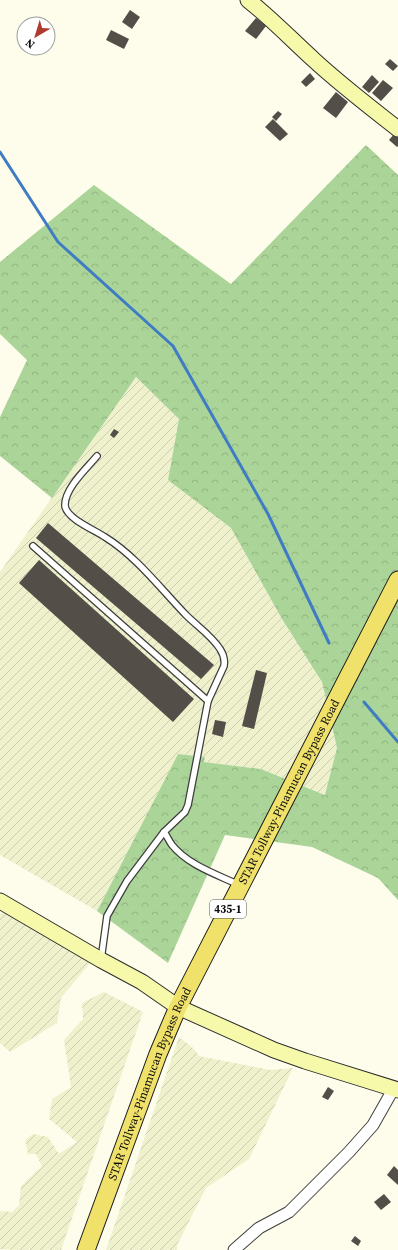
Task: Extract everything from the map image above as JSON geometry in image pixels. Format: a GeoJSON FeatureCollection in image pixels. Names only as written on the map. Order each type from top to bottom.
{"type":"FeatureCollection","features":[{"type":"Feature","properties":{"kind":"main road","name":"STAR Tollway-Pinamucan Bypass Road"},"geometry":{"type":"LineString","coordinates":[[86,1250],[158,1054],[178,1007],[398,580]]}},
{"type":"Feature","properties":{"kind":"street"},"geometry":{"type":"LineString","coordinates":[[248,0],[268,16],[320,65],[398,129]]}},
{"type":"Feature","properties":{"kind":"street"},"geometry":{"type":"LineString","coordinates":[[0,901],[101,960],[142,982],[178,1007],[274,1050],[396,1089],[373,1125],[349,1152],[289,1212],[259,1228],[234,1250]]}},
{"type":"Feature","properties":{"kind":"lane"},"geometry":{"type":"LineString","coordinates":[[97,456],[72,487],[66,499],[66,509],[72,517],[107,538],[128,554],[216,644],[225,661],[208,701],[188,805],[185,812],[164,832],[126,881],[108,916],[101,960]]}},
{"type":"Feature","properties":{"kind":"lane"},"geometry":{"type":"LineString","coordinates":[[33,546],[208,701]]}},
{"type":"Feature","properties":{"kind":"lane"},"geometry":{"type":"LineString","coordinates":[[164,832],[172,845],[183,856],[240,886]]}},
{"type":"Feature","properties":{"kind":"green space"},"geometry":{"type":"Polygon","coordinates":[[[366,145],[398,175],[398,900],[378,878],[312,847],[225,835],[168,963],[97,911],[178,754],[205,757],[204,762],[261,769],[325,795],[337,748],[322,682],[282,619],[231,528],[168,480],[179,419],[136,377],[52,498],[0,456],[0,417],[27,360],[0,334],[0,262],[94,185],[231,284],[366,145]]]}},
{"type":"Feature","properties":{"kind":"green space"},"geometry":{"type":"Polygon","coordinates":[[[136,377],[179,419],[168,480],[231,528],[282,619],[322,682],[337,748],[326,795],[261,769],[204,762],[205,757],[178,754],[97,911],[0,855],[0,572],[136,377]]]}},
{"type":"Feature","properties":{"kind":"green space"},"geometry":{"type":"Polygon","coordinates":[[[4,911],[90,963],[61,998],[57,1023],[10,1052],[0,1043],[0,914],[4,911]]]}},
{"type":"Feature","properties":{"kind":"green space"},"geometry":{"type":"Polygon","coordinates":[[[104,992],[143,1012],[61,1250],[0,1249],[0,1211],[12,1212],[19,1205],[21,1186],[42,1166],[36,1154],[28,1154],[25,1140],[33,1134],[48,1137],[59,1154],[77,1142],[49,1119],[52,1099],[71,1087],[64,1040],[83,1019],[82,1003],[104,992]]]}},
{"type":"Feature","properties":{"kind":"green space"},"geometry":{"type":"Polygon","coordinates":[[[179,1037],[193,1048],[199,1056],[270,1070],[293,1068],[249,1159],[206,1188],[177,1245],[177,1250],[106,1250],[179,1037]]]}},
{"type":"Feature","properties":{"kind":"building"},"geometry":{"type":"Polygon","coordinates":[[[130,10],[140,17],[132,29],[122,22],[130,10]]]}},
{"type":"Feature","properties":{"kind":"building"},"geometry":{"type":"Polygon","coordinates":[[[256,18],[266,26],[256,39],[245,31],[256,18]]]}},
{"type":"Feature","properties":{"kind":"building"},"geometry":{"type":"Polygon","coordinates":[[[111,30],[129,39],[124,49],[106,40],[111,30]]]}},
{"type":"Feature","properties":{"kind":"building"},"geometry":{"type":"Polygon","coordinates":[[[390,59],[398,66],[393,71],[385,64],[390,59]]]}},
{"type":"Feature","properties":{"kind":"building"},"geometry":{"type":"Polygon","coordinates":[[[310,73],[315,79],[306,87],[301,82],[310,73]]]}},
{"type":"Feature","properties":{"kind":"building"},"geometry":{"type":"Polygon","coordinates":[[[372,75],[379,82],[369,93],[362,87],[372,75]]]}},
{"type":"Feature","properties":{"kind":"building"},"geometry":{"type":"Polygon","coordinates":[[[383,80],[393,88],[381,101],[372,93],[383,80]]]}},
{"type":"Feature","properties":{"kind":"building"},"geometry":{"type":"Polygon","coordinates":[[[336,92],[348,102],[336,118],[323,108],[336,92]]]}},
{"type":"Feature","properties":{"kind":"building"},"geometry":{"type":"Polygon","coordinates":[[[278,111],[282,114],[276,121],[272,117],[278,111]]]}},
{"type":"Feature","properties":{"kind":"building"},"geometry":{"type":"Polygon","coordinates":[[[273,119],[288,134],[280,141],[265,127],[273,119]]]}},
{"type":"Feature","properties":{"kind":"building"},"geometry":{"type":"Polygon","coordinates":[[[395,133],[398,136],[397,147],[389,140],[395,133]]]}},
{"type":"Feature","properties":{"kind":"building"},"geometry":{"type":"Polygon","coordinates":[[[114,429],[119,432],[114,438],[110,435],[114,429]]]}},
{"type":"Feature","properties":{"kind":"building"},"geometry":{"type":"Polygon","coordinates":[[[48,523],[214,665],[201,679],[36,538],[48,523]]]}},
{"type":"Feature","properties":{"kind":"building"},"geometry":{"type":"Polygon","coordinates":[[[39,560],[194,699],[173,722],[19,583],[39,560]]]}},
{"type":"Feature","properties":{"kind":"building"},"geometry":{"type":"Polygon","coordinates":[[[256,670],[267,673],[254,729],[242,726],[256,670]]]}},
{"type":"Feature","properties":{"kind":"building"},"geometry":{"type":"Polygon","coordinates":[[[215,720],[226,722],[223,737],[212,734],[215,720]]]}},
{"type":"Feature","properties":{"kind":"building"},"geometry":{"type":"Polygon","coordinates":[[[328,1087],[334,1091],[328,1100],[322,1097],[328,1087]]]}},
{"type":"Feature","properties":{"kind":"building"},"geometry":{"type":"Polygon","coordinates":[[[394,1166],[398,1170],[398,1185],[387,1175],[394,1166]]]}},
{"type":"Feature","properties":{"kind":"building"},"geometry":{"type":"Polygon","coordinates":[[[384,1194],[391,1202],[381,1210],[374,1202],[384,1194]]]}},
{"type":"Feature","properties":{"kind":"building"},"geometry":{"type":"Polygon","coordinates":[[[355,1236],[361,1241],[358,1246],[351,1241],[355,1236]]]}},
{"type":"Feature","properties":{"kind":"waterway"},"geometry":{"type":"LineString","coordinates":[[0,152],[58,242],[173,346],[268,514],[329,643]]}},
{"type":"Feature","properties":{"kind":"waterway"},"geometry":{"type":"LineString","coordinates":[[364,702],[398,742]]}}]}
